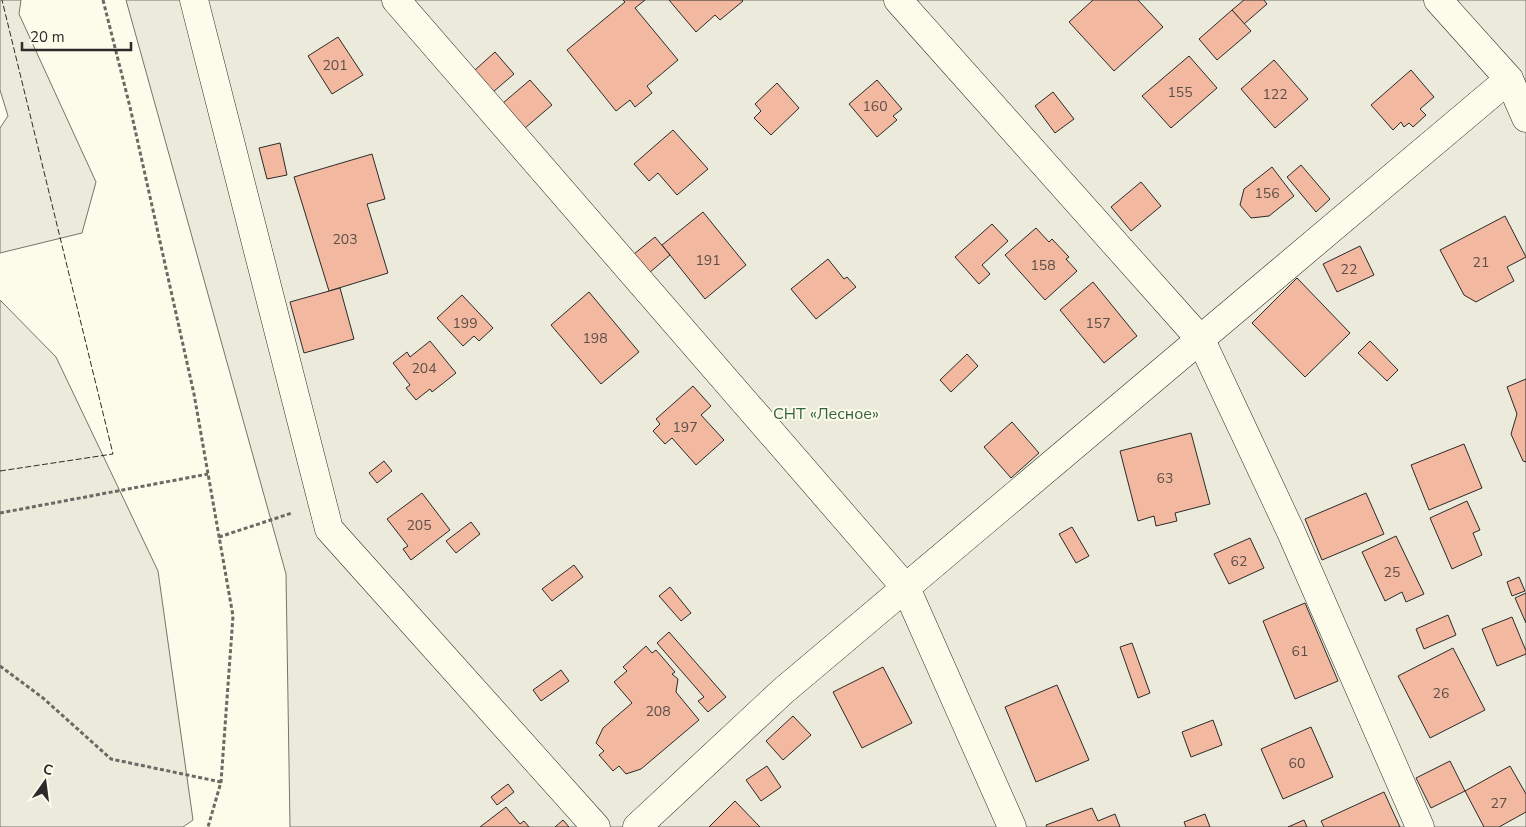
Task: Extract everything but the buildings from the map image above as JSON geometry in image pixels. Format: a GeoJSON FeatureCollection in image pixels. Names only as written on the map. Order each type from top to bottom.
{"type":"FeatureCollection","features":[{"type":"Feature","properties":{"kind":"street"},"geometry":{"type":"LineString","coordinates":[[194,0],[329,529],[596,827]]}},
{"type":"Feature","properties":{"kind":"street"},"geometry":{"type":"LineString","coordinates":[[396,0],[906,588],[1012,827]]}},
{"type":"Feature","properties":{"kind":"street"},"geometry":{"type":"LineString","coordinates":[[898,0],[1201,340],[1291,532],[1420,827]]}},
{"type":"Feature","properties":{"kind":"street"},"geometry":{"type":"LineString","coordinates":[[1438,0],[1509,80],[1526,118]]}},
{"type":"Feature","properties":{"kind":"street"},"geometry":{"type":"LineString","coordinates":[[637,827],[783,691],[1509,80]]}},
{"type":"Feature","properties":{"kind":"path"},"geometry":{"type":"LineString","coordinates":[[103,0],[130,107],[194,394],[233,616],[222,782],[208,827]]}},
{"type":"Feature","properties":{"kind":"path"},"geometry":{"type":"LineString","coordinates":[[0,513],[208,474]]}},
{"type":"Feature","properties":{"kind":"path"},"geometry":{"type":"LineString","coordinates":[[219,538],[322,502]]}},
{"type":"Feature","properties":{"kind":"path"},"geometry":{"type":"LineString","coordinates":[[0,666],[43,698],[111,759],[222,782]]}},
{"type":"Feature","properties":{"kind":"green space"},"geometry":{"type":"Polygon","coordinates":[[[0,0],[21,0],[19,14],[96,182],[82,233],[0,253],[0,128],[8,116],[0,90],[0,0]]]}},
{"type":"Feature","properties":{"kind":"green space","name":"СНТ «Лесное»"},"geometry":{"type":"Polygon","coordinates":[[[126,0],[1526,0],[1526,827],[290,827],[286,574],[126,0]]]}},
{"type":"Feature","properties":{"kind":"green space"},"geometry":{"type":"Polygon","coordinates":[[[0,300],[56,357],[158,571],[193,820],[183,827],[0,827],[0,300]]]}},
{"type":"Feature","properties":{"kind":"fence"},"geometry":{"type":"LineString","coordinates":[[0,471],[113,454],[2,0]]}}]}
